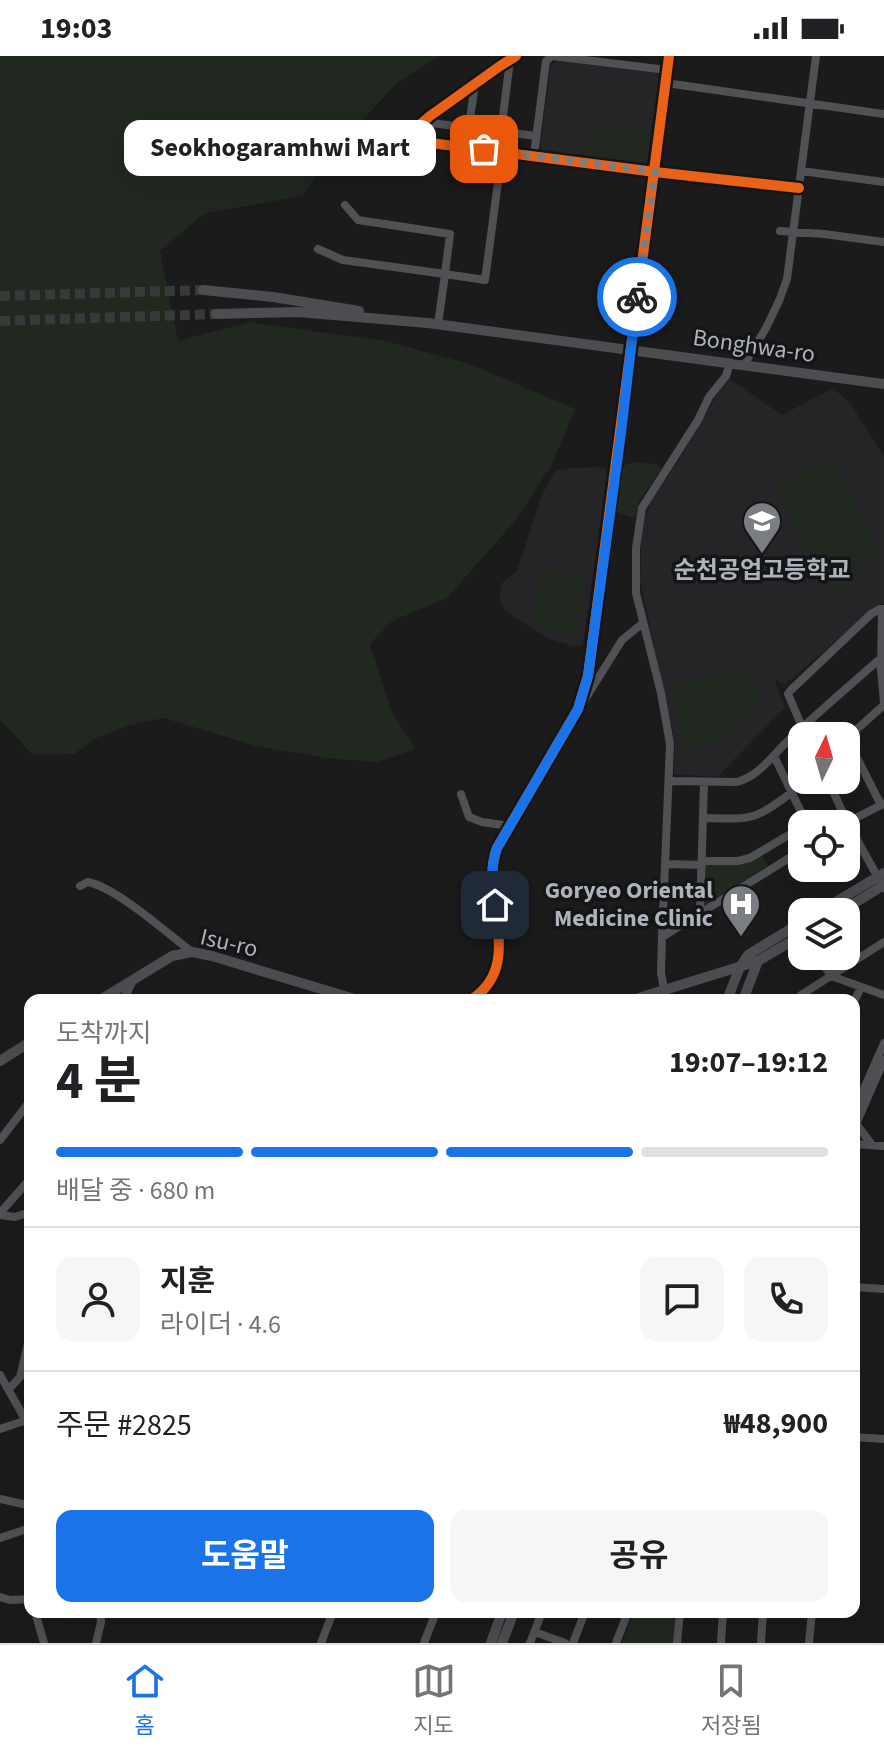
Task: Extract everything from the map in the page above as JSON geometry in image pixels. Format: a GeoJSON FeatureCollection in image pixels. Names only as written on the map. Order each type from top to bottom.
{"type":"FeatureCollection","features":[{"type":"Feature","properties":{"kind":"main road","name":"Bonghwa-ro"},"geometry":{"type":"LineString","coordinates":[[203,290],[284,298],[433,324]]}},
{"type":"Feature","properties":{"kind":"main road","name":"Bonghwa-ro"},"geometry":{"type":"LineString","coordinates":[[216,314],[322,313],[433,324],[884,384]]}},
{"type":"Feature","properties":{"kind":"main road"},"geometry":{"type":"LineString","coordinates":[[848,898],[882,882]]}},
{"type":"Feature","properties":{"kind":"main road"},"geometry":{"type":"LineString","coordinates":[[860,898],[882,882]]}},
{"type":"Feature","properties":{"kind":"main road"},"geometry":{"type":"LineString","coordinates":[[729,994],[748,955],[788,931]]}},
{"type":"Feature","properties":{"kind":"main road"},"geometry":{"type":"LineString","coordinates":[[663,993],[758,961],[788,943]]}},
{"type":"Feature","properties":{"kind":"main road","name":"Isu-ro"},"geometry":{"type":"LineString","coordinates":[[110,994],[172,956],[192,952],[338,994]]}},
{"type":"Feature","properties":{"kind":"main road"},"geometry":{"type":"LineString","coordinates":[[745,994],[758,961]]}},
{"type":"Feature","properties":{"kind":"main road"},"geometry":{"type":"LineString","coordinates":[[720,973],[728,976],[731,988]]}},
{"type":"Feature","properties":{"kind":"main road"},"geometry":{"type":"LineString","coordinates":[[0,1061],[24,1046]]}},
{"type":"Feature","properties":{"kind":"main road"},"geometry":{"type":"LineString","coordinates":[[491,1643],[505,1618]]}},
{"type":"Feature","properties":{"kind":"main road"},"geometry":{"type":"LineString","coordinates":[[502,1643],[506,1618]]}},
{"type":"Feature","properties":{"kind":"street"},"geometry":{"type":"LineString","coordinates":[[534,155],[546,61],[552,56],[615,60],[667,70]]}},
{"type":"Feature","properties":{"kind":"street"},"geometry":{"type":"LineString","coordinates":[[645,67],[647,56]]}},
{"type":"Feature","properties":{"kind":"street"},"geometry":{"type":"LineString","coordinates":[[578,709],[588,676],[669,56]]}},
{"type":"Feature","properties":{"kind":"street"},"geometry":{"type":"LineString","coordinates":[[744,365],[772,315],[787,279],[816,56]]}},
{"type":"Feature","properties":{"kind":"street"},"geometry":{"type":"LineString","coordinates":[[501,132],[513,58]]}},
{"type":"Feature","properties":{"kind":"street"},"geometry":{"type":"LineString","coordinates":[[513,58],[423,122],[410,133],[408,140],[799,188]]}},
{"type":"Feature","properties":{"kind":"street"},"geometry":{"type":"LineString","coordinates":[[666,83],[884,114]]}},
{"type":"Feature","properties":{"kind":"street"},"geometry":{"type":"LineString","coordinates":[[464,161],[475,84]]}},
{"type":"Feature","properties":{"kind":"street"},"geometry":{"type":"LineString","coordinates":[[423,122],[536,136]]}},
{"type":"Feature","properties":{"kind":"street"},"geometry":{"type":"LineString","coordinates":[[318,249],[343,260],[485,280],[502,152]]}},
{"type":"Feature","properties":{"kind":"street"},"geometry":{"type":"LineString","coordinates":[[801,171],[884,182]]}},
{"type":"Feature","properties":{"kind":"street"},"geometry":{"type":"LineString","coordinates":[[345,205],[358,220],[450,234],[445,274],[433,324]]}},
{"type":"Feature","properties":{"kind":"street"},"geometry":{"type":"LineString","coordinates":[[780,231],[884,242]]}},
{"type":"Feature","properties":{"kind":"street"},"geometry":{"type":"LineString","coordinates":[[663,993],[662,937],[670,744],[661,693],[636,593],[636,548],[642,508],[698,420],[709,397],[726,376],[730,363]]}},
{"type":"Feature","properties":{"kind":"street"},"geometry":{"type":"LineString","coordinates":[[800,722],[788,694],[790,691],[871,614],[883,609],[881,658],[884,704],[860,726]]}},
{"type":"Feature","properties":{"kind":"street"},"geometry":{"type":"LineString","coordinates":[[478,994],[490,980],[498,959],[500,941],[491,877],[497,848],[622,640],[643,623]]}},
{"type":"Feature","properties":{"kind":"street"},"geometry":{"type":"LineString","coordinates":[[814,722],[881,658]]}},
{"type":"Feature","properties":{"kind":"street"},"geometry":{"type":"LineString","coordinates":[[669,781],[737,782],[747,779],[788,745]]}},
{"type":"Feature","properties":{"kind":"street"},"geometry":{"type":"LineString","coordinates":[[774,756],[788,784]]}},
{"type":"Feature","properties":{"kind":"street"},"geometry":{"type":"LineString","coordinates":[[860,763],[882,804],[860,816]]}},
{"type":"Feature","properties":{"kind":"street"},"geometry":{"type":"LineString","coordinates":[[700,913],[704,782]]}},
{"type":"Feature","properties":{"kind":"street"},"geometry":{"type":"LineString","coordinates":[[461,794],[469,817],[510,826]]}},
{"type":"Feature","properties":{"kind":"street"},"geometry":{"type":"LineString","coordinates":[[704,818],[747,819],[770,809],[789,794]]}},
{"type":"Feature","properties":{"kind":"street"},"geometry":{"type":"LineString","coordinates":[[665,864],[738,861],[750,858],[788,836]]}},
{"type":"Feature","properties":{"kind":"street"},"geometry":{"type":"LineString","coordinates":[[860,846],[882,882]]}},
{"type":"Feature","properties":{"kind":"street"},"geometry":{"type":"LineString","coordinates":[[662,937],[788,859]]}},
{"type":"Feature","properties":{"kind":"street"},"geometry":{"type":"LineString","coordinates":[[80,886],[88,882],[102,887],[192,952]]}},
{"type":"Feature","properties":{"kind":"street"},"geometry":{"type":"LineString","coordinates":[[803,994],[884,942]]}},
{"type":"Feature","properties":{"kind":"street"},"geometry":{"type":"LineString","coordinates":[[827,970],[831,976],[884,995]]}},
{"type":"Feature","properties":{"kind":"street"},"geometry":{"type":"LineString","coordinates":[[127,994],[134,980]]}},
{"type":"Feature","properties":{"kind":"street"},"geometry":{"type":"LineString","coordinates":[[858,994],[861,987]]}},
{"type":"Feature","properties":{"kind":"street"},"geometry":{"type":"LineString","coordinates":[[877,1077],[884,1043]]}},
{"type":"Feature","properties":{"kind":"street"},"geometry":{"type":"LineString","coordinates":[[860,1106],[884,1060]]}},
{"type":"Feature","properties":{"kind":"street"},"geometry":{"type":"LineString","coordinates":[[0,1140],[24,1109]]}},
{"type":"Feature","properties":{"kind":"street"},"geometry":{"type":"LineString","coordinates":[[860,1132],[872,1145]]}},
{"type":"Feature","properties":{"kind":"street"},"geometry":{"type":"LineString","coordinates":[[860,1144],[884,1146]]}},
{"type":"Feature","properties":{"kind":"street"},"geometry":{"type":"LineString","coordinates":[[24,1186],[0,1214],[15,1217],[24,1214]]}},
{"type":"Feature","properties":{"kind":"street"},"geometry":{"type":"LineString","coordinates":[[860,1287],[884,1289]]}},
{"type":"Feature","properties":{"kind":"street"},"geometry":{"type":"LineString","coordinates":[[9,1389],[20,1377],[24,1360]]}},
{"type":"Feature","properties":{"kind":"street"},"geometry":{"type":"LineString","coordinates":[[0,1375],[24,1414]]}},
{"type":"Feature","properties":{"kind":"street"},"geometry":{"type":"LineString","coordinates":[[0,1429],[24,1423]]}},
{"type":"Feature","properties":{"kind":"street"},"geometry":{"type":"LineString","coordinates":[[860,1437],[884,1439]]}},
{"type":"Feature","properties":{"kind":"street"},"geometry":{"type":"LineString","coordinates":[[0,1499],[24,1504]]}},
{"type":"Feature","properties":{"kind":"street"},"geometry":{"type":"LineString","coordinates":[[0,1538],[24,1530]]}},
{"type":"Feature","properties":{"kind":"street"},"geometry":{"type":"LineString","coordinates":[[0,1597],[24,1600]]}},
{"type":"Feature","properties":{"kind":"street"},"geometry":{"type":"LineString","coordinates":[[18,1600],[24,1604]]}},
{"type":"Feature","properties":{"kind":"street"},"geometry":{"type":"LineString","coordinates":[[37,1618],[44,1643]]}},
{"type":"Feature","properties":{"kind":"street"},"geometry":{"type":"LineString","coordinates":[[96,1643],[101,1618]]}},
{"type":"Feature","properties":{"kind":"street"},"geometry":{"type":"LineString","coordinates":[[321,1643],[331,1618]]}},
{"type":"Feature","properties":{"kind":"street"},"geometry":{"type":"LineString","coordinates":[[424,1643],[434,1618]]}},
{"type":"Feature","properties":{"kind":"street"},"geometry":{"type":"LineString","coordinates":[[530,1643],[540,1618]]}},
{"type":"Feature","properties":{"kind":"street"},"geometry":{"type":"LineString","coordinates":[[573,1643],[583,1618]]}},
{"type":"Feature","properties":{"kind":"street"},"geometry":{"type":"LineString","coordinates":[[616,1643],[626,1618]]}},
{"type":"Feature","properties":{"kind":"street"},"geometry":{"type":"LineString","coordinates":[[677,1643],[679,1618]]}},
{"type":"Feature","properties":{"kind":"street"},"geometry":{"type":"LineString","coordinates":[[721,1643],[723,1618]]}},
{"type":"Feature","properties":{"kind":"street"},"geometry":{"type":"LineString","coordinates":[[761,1643],[763,1618]]}},
{"type":"Feature","properties":{"kind":"street"},"geometry":{"type":"LineString","coordinates":[[809,1643],[811,1618]]}},
{"type":"Feature","properties":{"kind":"street"},"geometry":{"type":"LineString","coordinates":[[535,1632],[565,1643]]}},
{"type":"Feature","properties":{"kind":"shaded area"},"geometry":{"type":"Polygon","coordinates":[[[0,56],[439,56],[395,85],[324,163],[303,196],[205,213],[160,251],[178,341],[249,322],[385,341],[470,364],[575,409],[552,464],[516,520],[447,598],[392,621],[370,644],[392,713],[416,749],[376,762],[326,758],[256,746],[164,718],[131,725],[98,737],[74,754],[33,755],[0,720],[0,56]]]}},
{"type":"Feature","properties":{"kind":"shaded area"},"geometry":{"type":"Polygon","coordinates":[[[558,61],[656,73],[659,78],[647,163],[643,166],[542,151],[540,146],[551,64],[558,61]]]}},
{"type":"Feature","properties":{"kind":"shaded area"},"geometry":{"type":"Polygon","coordinates":[[[590,124],[649,133],[645,162],[587,152],[590,124]]]}},
{"type":"Feature","properties":{"kind":"shaded area","name":"순천공업고등학교"},"geometry":{"type":"Polygon","coordinates":[[[730,379],[782,415],[833,388],[851,404],[884,457],[884,604],[784,685],[774,678],[785,708],[717,777],[674,774],[675,742],[640,581],[642,528],[650,503],[722,386],[730,379]]]}},
{"type":"Feature","properties":{"kind":"shaded area"},"geometry":{"type":"Polygon","coordinates":[[[831,457],[879,550],[836,592],[828,591],[774,486],[831,457]]]}},
{"type":"Feature","properties":{"kind":"shaded area"},"geometry":{"type":"Polygon","coordinates":[[[634,462],[656,464],[662,468],[639,501],[635,518],[617,513],[622,468],[634,462]]]}},
{"type":"Feature","properties":{"kind":"shaded area"},"geometry":{"type":"Polygon","coordinates":[[[606,469],[607,476],[583,645],[574,646],[549,639],[505,611],[500,600],[501,584],[517,571],[540,500],[556,471],[606,469]]]}},
{"type":"Feature","properties":{"kind":"shaded area"},"geometry":{"type":"Polygon","coordinates":[[[540,570],[583,576],[575,633],[532,628],[540,570]]]}},
{"type":"Feature","properties":{"kind":"shaded area"},"geometry":{"type":"Polygon","coordinates":[[[743,670],[750,673],[760,700],[714,743],[683,749],[673,684],[743,670]]]}},
{"type":"Feature","properties":{"kind":"shaded area"},"geometry":{"type":"Polygon","coordinates":[[[761,853],[768,866],[707,904],[702,903],[703,865],[761,853]]]}},
{"type":"Feature","properties":{"kind":"shaded area"},"geometry":{"type":"Polygon","coordinates":[[[632,1618],[676,1618],[674,1643],[622,1643],[632,1618]]]}},
{"type":"Feature","properties":{"kind":"tunnel"},"geometry":{"type":"LineString","coordinates":[[0,296],[203,290]]}},
{"type":"Feature","properties":{"kind":"tunnel"},"geometry":{"type":"LineString","coordinates":[[0,321],[216,314]]}},
{"type":"Feature","properties":{"kind":"cycle path"},"geometry":{"type":"LineString","coordinates":[[516,56],[430,116],[410,133],[408,140],[799,188]]}},
{"type":"Feature","properties":{"kind":"cycle path"},"geometry":{"type":"LineString","coordinates":[[477,994],[487,985],[496,968],[499,949],[493,888],[497,848],[578,709],[588,676],[669,56]]}},
{"type":"Feature","properties":{"kind":"way so far"},"geometry":{"type":"LineString","coordinates":[[484,149],[655,172],[637,297]]}},
{"type":"Feature","properties":{"kind":"place","name":"Seokhogaramhwi Mart"},"geometry":{"type":"Point","coordinates":[484,149]}},
{"type":"Feature","properties":{"kind":"place","name":"순천공업고등학교"},"geometry":{"type":"Point","coordinates":[762,555]}},
{"type":"Feature","properties":{"kind":"place","name":"Goryeo Oriental Medicine Clinic"},"geometry":{"type":"Point","coordinates":[741,938]}},
{"type":"Feature","properties":{"kind":"route"},"geometry":{"type":"LineString","coordinates":[[495,905],[491,877],[497,848],[578,709],[588,676],[637,297]]}}]}
